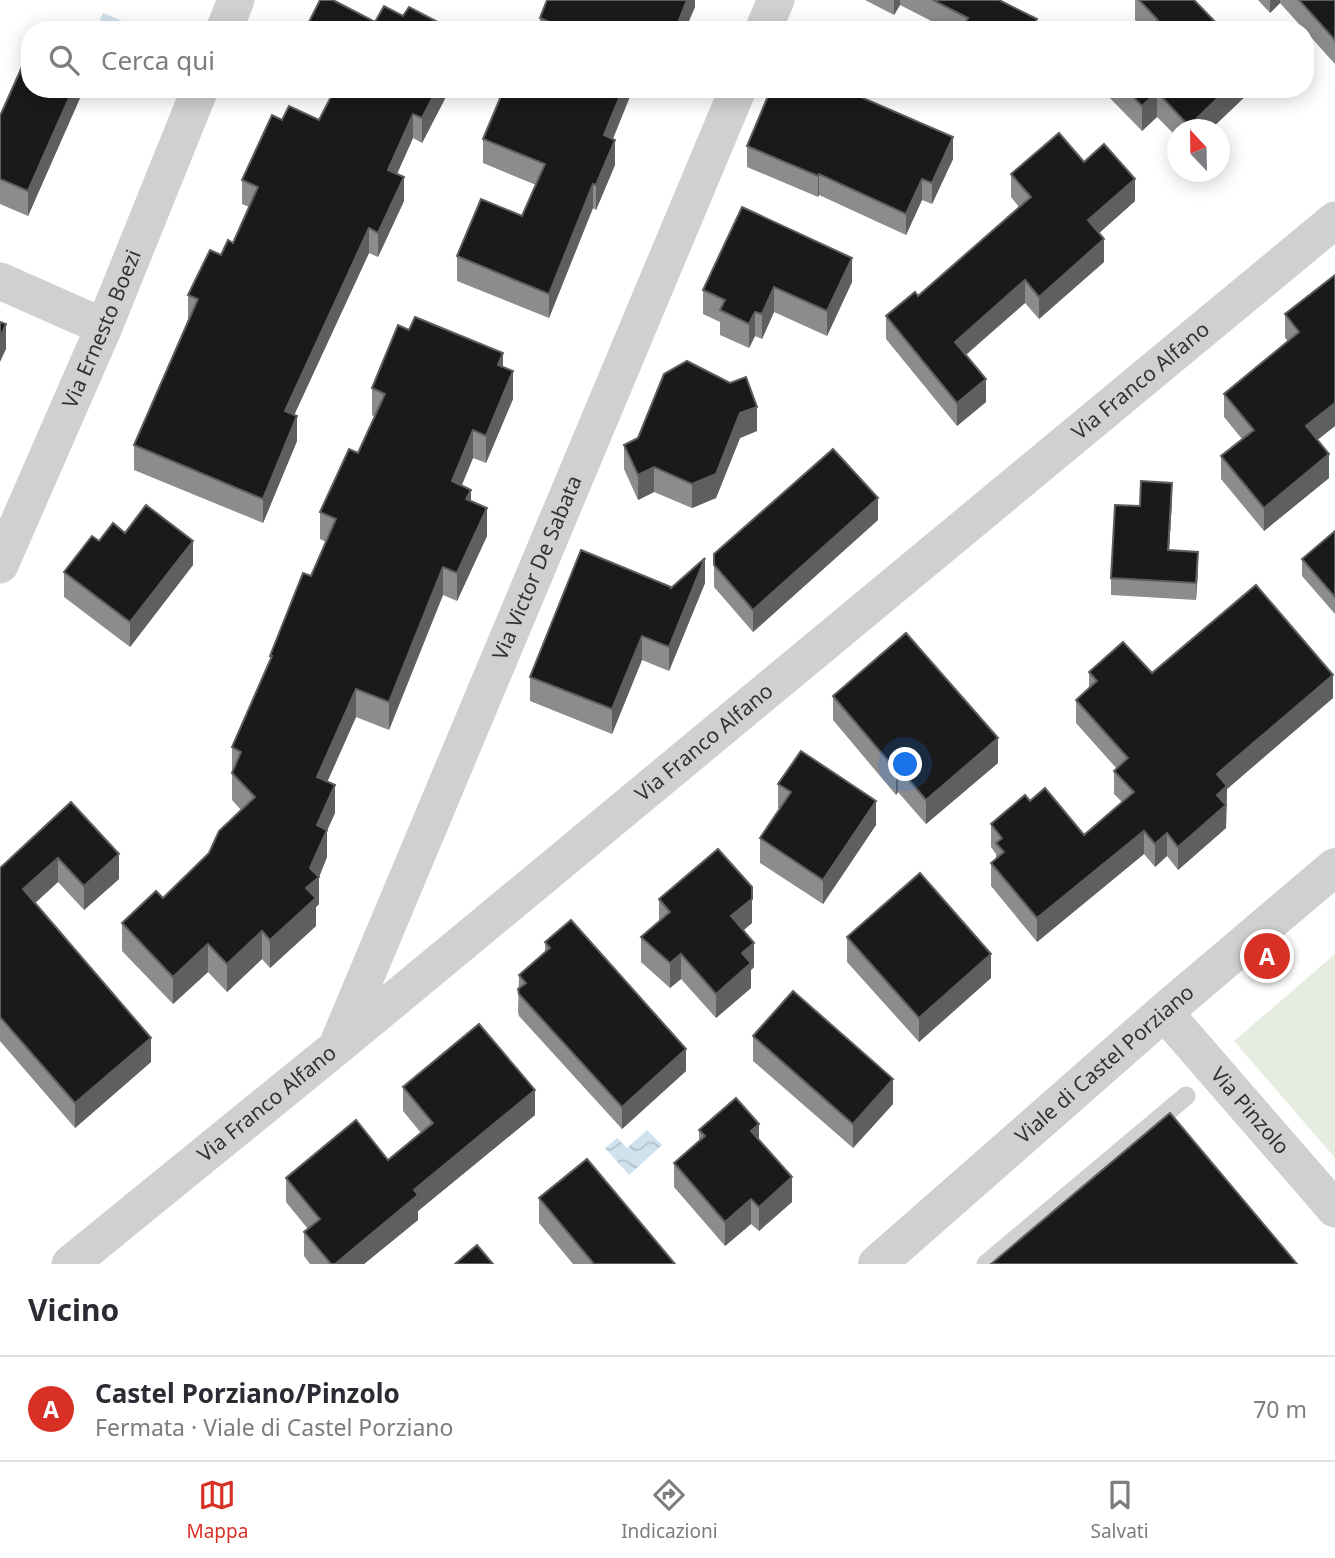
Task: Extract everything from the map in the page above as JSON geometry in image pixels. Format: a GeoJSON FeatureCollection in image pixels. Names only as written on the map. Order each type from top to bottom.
{"type":"FeatureCollection","features":[{"type":"Feature","properties":{"kind":"street"},"geometry":{"type":"LineString","coordinates":[[228,21],[236,0]]}},
{"type":"Feature","properties":{"kind":"street"},"geometry":{"type":"LineString","coordinates":[[767,21],[776,0]]}},
{"type":"Feature","properties":{"kind":"street","name":"Via Ernesto Boezi"},"geometry":{"type":"LineString","coordinates":[[0,565],[104,327],[196,98]]}},
{"type":"Feature","properties":{"kind":"street","name":"Via Victor De Sabata"},"geometry":{"type":"LineString","coordinates":[[338,1046],[734,98]]}},
{"type":"Feature","properties":{"kind":"street","name":"Via Franco Alfano"},"geometry":{"type":"LineString","coordinates":[[70,1264],[338,1046],[1335,220]]}},
{"type":"Feature","properties":{"kind":"street"},"geometry":{"type":"LineString","coordinates":[[0,281],[104,327]]}},
{"type":"Feature","properties":{"kind":"street","name":"Viale di Castel Porziano"},"geometry":{"type":"LineString","coordinates":[[877,1264],[1164,1012],[1335,867]]}},
{"type":"Feature","properties":{"kind":"street","name":"Via Pinzolo"},"geometry":{"type":"LineString","coordinates":[[1164,1012],[1335,1209]]}},
{"type":"Feature","properties":{"kind":"lane"},"geometry":{"type":"LineString","coordinates":[[986,1264],[1186,1096]]}},
{"type":"Feature","properties":{"kind":"shaded area"},"geometry":{"type":"Polygon","coordinates":[[[1335,954],[1335,1158],[1234,1041],[1335,954]]]}},
{"type":"Feature","properties":{"kind":"water"},"geometry":{"type":"Polygon","coordinates":[[[103,13],[122,21],[100,21],[103,13]]]}},
{"type":"Feature","properties":{"kind":"water"},"geometry":{"type":"Polygon","coordinates":[[[647,1130],[662,1145],[629,1175],[605,1148],[617,1138],[627,1148],[647,1130]]]}},
{"type":"Feature","properties":{"kind":"building"},"geometry":{"type":"Polygon","coordinates":[[[320,0],[333,0],[373,21],[310,21],[320,0]]]}},
{"type":"Feature","properties":{"kind":"building"},"geometry":{"type":"Polygon","coordinates":[[[547,0],[687,0],[679,21],[547,21],[540,18],[547,0]]]}},
{"type":"Feature","properties":{"kind":"building"},"geometry":{"type":"Polygon","coordinates":[[[933,0],[999,0],[1037,19],[966,21],[968,18],[933,0]]]}},
{"type":"Feature","properties":{"kind":"building"},"geometry":{"type":"Polygon","coordinates":[[[1139,0],[1194,0],[1214,21],[1157,21],[1139,0]]]}},
{"type":"Feature","properties":{"kind":"building"},"geometry":{"type":"Polygon","coordinates":[[[1299,0],[1335,0],[1335,40],[1299,0]]]}},
{"type":"Feature","properties":{"kind":"building"},"geometry":{"type":"Polygon","coordinates":[[[384,6],[403,16],[409,7],[436,21],[376,21],[384,6]]]}},
{"type":"Feature","properties":{"kind":"building"},"geometry":{"type":"Polygon","coordinates":[[[21,69],[21,98],[69,98],[28,191],[0,179],[0,116],[21,69]]]}},
{"type":"Feature","properties":{"kind":"building"},"geometry":{"type":"Polygon","coordinates":[[[330,98],[432,98],[422,118],[413,114],[388,170],[404,177],[378,233],[369,228],[285,411],[297,416],[263,499],[134,445],[198,299],[188,295],[210,250],[221,255],[228,240],[233,243],[258,187],[242,180],[272,115],[282,120],[289,106],[319,120],[330,98]]]}},
{"type":"Feature","properties":{"kind":"building"},"geometry":{"type":"Polygon","coordinates":[[[500,98],[619,98],[604,135],[615,140],[596,185],[593,184],[549,294],[457,256],[481,199],[522,216],[545,164],[483,139],[500,98]]]}},
{"type":"Feature","properties":{"kind":"building"},"geometry":{"type":"Polygon","coordinates":[[[767,98],[863,98],[953,137],[932,183],[922,179],[906,214],[819,174],[818,176],[747,146],[767,98]]]}},
{"type":"Feature","properties":{"kind":"building"},"geometry":{"type":"Polygon","coordinates":[[[1134,98],[1151,98],[1142,106],[1134,98]]]}},
{"type":"Feature","properties":{"kind":"building"},"geometry":{"type":"Polygon","coordinates":[[[1163,98],[1218,98],[1196,119],[1182,119],[1163,98]]]}},
{"type":"Feature","properties":{"kind":"building"},"geometry":{"type":"Polygon","coordinates":[[[1059,133],[1084,162],[1104,144],[1135,179],[1088,220],[1104,239],[1039,297],[1025,280],[955,342],[986,379],[957,403],[886,316],[915,292],[918,296],[1031,197],[1011,174],[1059,133]]]}},
{"type":"Feature","properties":{"kind":"building"},"geometry":{"type":"Polygon","coordinates":[[[742,207],[852,258],[827,311],[774,287],[762,314],[755,312],[749,324],[720,310],[725,300],[703,290],[742,207]]]}},
{"type":"Feature","properties":{"kind":"building"},"geometry":{"type":"Polygon","coordinates":[[[1335,275],[1335,403],[1306,426],[1329,454],[1264,508],[1221,456],[1254,430],[1224,394],[1299,332],[1285,314],[1335,275]]]}},
{"type":"Feature","properties":{"kind":"building"},"geometry":{"type":"Polygon","coordinates":[[[415,317],[503,353],[498,365],[513,371],[486,436],[473,430],[452,481],[471,490],[466,499],[487,508],[457,573],[443,567],[389,702],[356,689],[317,777],[335,785],[317,825],[327,830],[310,868],[319,877],[306,888],[316,898],[270,940],[262,931],[227,964],[208,944],[173,977],[122,923],[156,891],[163,898],[209,853],[219,831],[255,797],[232,773],[241,752],[232,747],[272,656],[303,573],[311,576],[336,519],[320,512],[349,449],[358,453],[385,394],[372,388],[398,325],[409,330],[415,317]]]}},
{"type":"Feature","properties":{"kind":"building"},"geometry":{"type":"Polygon","coordinates":[[[0,322],[6,324],[0,338],[0,322]]]}},
{"type":"Feature","properties":{"kind":"building"},"geometry":{"type":"Polygon","coordinates":[[[687,361],[730,383],[746,377],[757,407],[740,413],[716,474],[692,484],[654,467],[638,475],[624,445],[638,438],[664,374],[687,361]]]}},
{"type":"Feature","properties":{"kind":"building"},"geometry":{"type":"Polygon","coordinates":[[[833,449],[878,498],[753,610],[714,565],[714,554],[833,449]]]}},
{"type":"Feature","properties":{"kind":"building"},"geometry":{"type":"Polygon","coordinates":[[[1141,481],[1172,483],[1168,550],[1198,552],[1196,583],[1111,578],[1115,505],[1140,506],[1141,481]]]}},
{"type":"Feature","properties":{"kind":"building"},"geometry":{"type":"Polygon","coordinates":[[[146,505],[193,541],[130,622],[64,572],[92,536],[99,541],[113,523],[125,533],[146,505]]]}},
{"type":"Feature","properties":{"kind":"building"},"geometry":{"type":"Polygon","coordinates":[[[1335,531],[1335,597],[1302,559],[1335,531]]]}},
{"type":"Feature","properties":{"kind":"building"},"geometry":{"type":"Polygon","coordinates":[[[581,550],[671,587],[670,589],[705,558],[669,647],[642,636],[612,709],[530,677],[581,550]]]}},
{"type":"Feature","properties":{"kind":"building"},"geometry":{"type":"Polygon","coordinates":[[[1256,585],[1333,675],[1217,774],[1227,786],[1217,795],[1226,805],[1178,847],[1167,833],[1155,844],[1144,831],[1037,918],[991,863],[1004,852],[996,843],[1002,838],[991,824],[1025,795],[1030,801],[1045,788],[1084,835],[1134,792],[1114,771],[1128,758],[1076,700],[1097,681],[1089,672],[1123,642],[1152,673],[1256,585]]]}},
{"type":"Feature","properties":{"kind":"building"},"geometry":{"type":"Polygon","coordinates":[[[906,633],[998,738],[926,800],[898,767],[896,770],[833,696],[906,633]]]}},
{"type":"Feature","properties":{"kind":"building"},"geometry":{"type":"Polygon","coordinates":[[[801,751],[876,801],[823,880],[760,838],[791,792],[778,784],[801,751]]]}},
{"type":"Feature","properties":{"kind":"building"},"geometry":{"type":"Polygon","coordinates":[[[71,802],[119,854],[84,886],[58,858],[23,889],[151,1038],[75,1103],[0,1017],[0,868],[71,802]]]}},
{"type":"Feature","properties":{"kind":"building"},"geometry":{"type":"Polygon","coordinates":[[[718,849],[752,887],[752,899],[731,916],[754,943],[742,953],[751,963],[716,994],[681,954],[670,963],[641,937],[670,912],[659,899],[718,849]]]}},
{"type":"Feature","properties":{"kind":"building"},"geometry":{"type":"Polygon","coordinates":[[[920,873],[991,954],[919,1018],[847,937],[920,873]]]}},
{"type":"Feature","properties":{"kind":"building"},"geometry":{"type":"Polygon","coordinates":[[[571,920],[686,1049],[622,1107],[519,994],[518,989],[526,983],[519,975],[550,948],[545,942],[571,920]]]}},
{"type":"Feature","properties":{"kind":"building"},"geometry":{"type":"Polygon","coordinates":[[[793,991],[893,1079],[853,1124],[753,1036],[793,991]]]}},
{"type":"Feature","properties":{"kind":"building"},"geometry":{"type":"Polygon","coordinates":[[[479,1024],[535,1090],[414,1190],[418,1195],[335,1264],[331,1264],[304,1232],[320,1219],[286,1178],[356,1120],[388,1160],[433,1123],[403,1087],[479,1024]]]}},
{"type":"Feature","properties":{"kind":"building"},"geometry":{"type":"Polygon","coordinates":[[[736,1098],[759,1124],[751,1131],[792,1177],[759,1207],[751,1199],[725,1222],[674,1163],[705,1136],[699,1130],[736,1098]]]}},
{"type":"Feature","properties":{"kind":"building"},"geometry":{"type":"Polygon","coordinates":[[[1170,1113],[1297,1264],[991,1264],[1170,1113]]]}},
{"type":"Feature","properties":{"kind":"building"},"geometry":{"type":"Polygon","coordinates":[[[587,1159],[675,1264],[594,1264],[539,1198],[587,1159]]]}},
{"type":"Feature","properties":{"kind":"building"},"geometry":{"type":"Polygon","coordinates":[[[477,1245],[493,1264],[455,1264],[477,1245]]]}},
{"type":"Feature","properties":{"kind":"place","name":"Castel Porziano/Pinzolo"},"geometry":{"type":"Point","coordinates":[1267,956]}}]}
